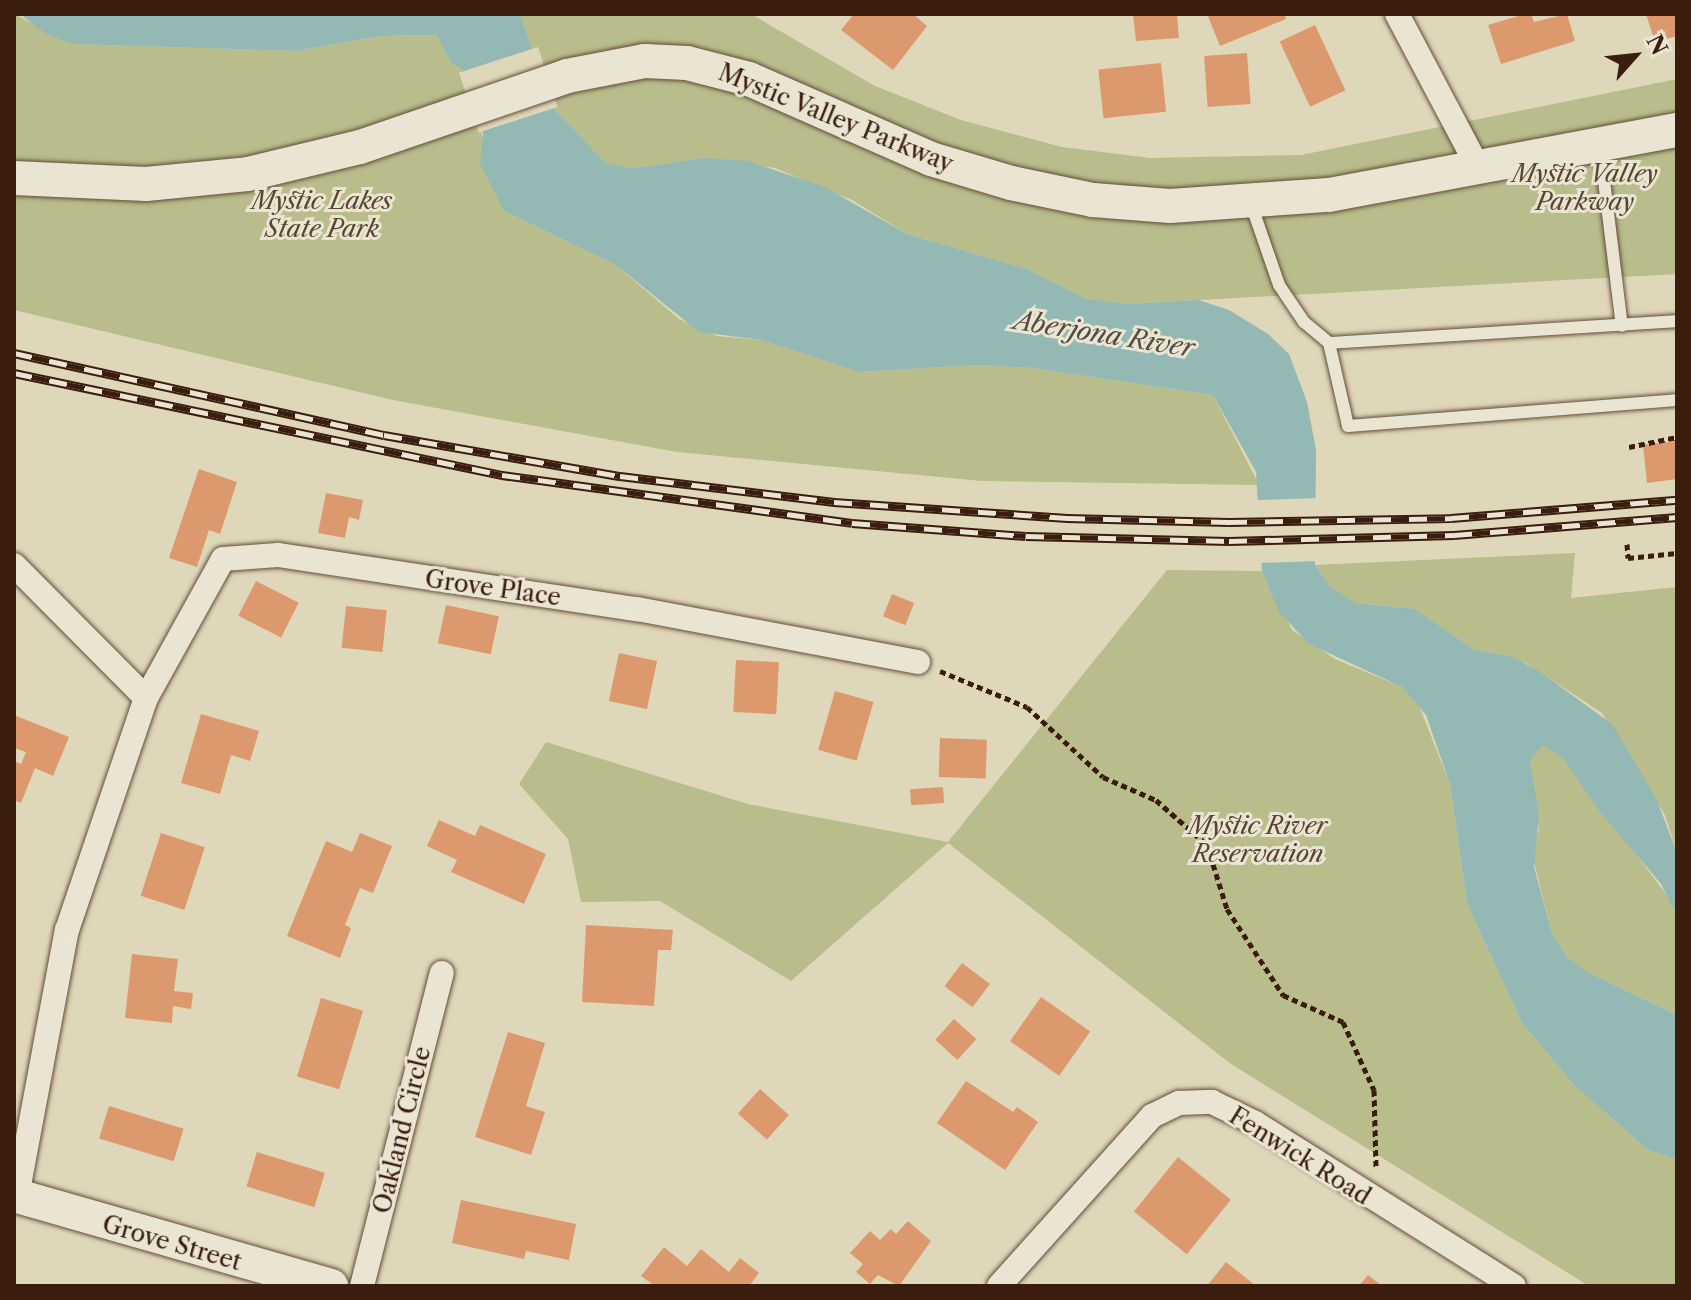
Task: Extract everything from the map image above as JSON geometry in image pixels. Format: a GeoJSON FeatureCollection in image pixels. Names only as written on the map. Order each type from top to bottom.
{"type":"FeatureCollection","features":[{"type":"Feature","properties":{"kind":"main road","name":"Mystic Valley Parkway"},"geometry":{"type":"LineString","coordinates":[[14,178],[146,184],[248,174],[341,152],[549,81],[619,63],[687,63],[760,83],[931,159],[1011,183],[1093,200],[1170,206],[1251,204],[1673,131]]}},
{"type":"Feature","properties":{"kind":"main road","name":"Grove Street"},"geometry":{"type":"LineString","coordinates":[[15,1196],[331,1286]]}},
{"type":"Feature","properties":{"kind":"street"},"geometry":{"type":"LineString","coordinates":[[1397,14],[1478,167]]}},
{"type":"Feature","properties":{"kind":"street","name":"Grove Place"},"geometry":{"type":"LineString","coordinates":[[15,1196],[67,930],[146,698],[216,565],[248,554],[637,609],[918,662]]}},
{"type":"Feature","properties":{"kind":"street"},"geometry":{"type":"LineString","coordinates":[[14,565],[146,698]]}},
{"type":"Feature","properties":{"kind":"street","name":"Oakland Circle"},"geometry":{"type":"LineString","coordinates":[[362,1286],[442,973]]}},
{"type":"Feature","properties":{"kind":"street","name":"Fenwick Road"},"geometry":{"type":"LineString","coordinates":[[999,1286],[1152,1116],[1179,1103],[1212,1102],[1255,1123],[1378,1204],[1514,1286]]}},
{"type":"Feature","properties":{"kind":"lane"},"geometry":{"type":"LineString","coordinates":[[1600,145],[1622,326]]}},
{"type":"Feature","properties":{"kind":"lane"},"geometry":{"type":"LineString","coordinates":[[1251,204],[1279,285],[1304,322],[1329,343],[1348,426],[1677,400]]}},
{"type":"Feature","properties":{"kind":"lane"},"geometry":{"type":"LineString","coordinates":[[1329,343],[1677,321]]}},
{"type":"Feature","properties":{"kind":"path"},"geometry":{"type":"LineString","coordinates":[[1629,447],[1677,437]]}},
{"type":"Feature","properties":{"kind":"path"},"geometry":{"type":"LineString","coordinates":[[1627,544],[1628,558],[1677,553]]}},
{"type":"Feature","properties":{"kind":"path"},"geometry":{"type":"LineString","coordinates":[[918,662],[1027,707],[1103,777],[1156,800],[1207,845],[1227,909],[1283,995],[1343,1022],[1374,1090],[1378,1204]]}},
{"type":"Feature","properties":{"kind":"green space","name":"Mystic Lakes State Park"},"geometry":{"type":"Polygon","coordinates":[[[14,14],[73,44],[297,51],[379,36],[438,35],[451,63],[462,68],[504,211],[616,265],[679,319],[717,336],[761,340],[859,372],[978,365],[1032,368],[1213,395],[1259,485],[981,481],[677,452],[393,400],[14,310],[14,14]]]}},
{"type":"Feature","properties":{"kind":"green space","name":"Mystic Valley Parkway"},"geometry":{"type":"Polygon","coordinates":[[[520,14],[751,14],[875,86],[961,120],[1062,147],[1150,158],[1301,155],[1677,79],[1677,274],[1127,304],[1085,298],[1027,269],[907,234],[852,200],[775,168],[703,158],[634,168],[606,163],[554,109],[520,14]]]}},
{"type":"Feature","properties":{"kind":"green space"},"geometry":{"type":"Polygon","coordinates":[[[1575,553],[1571,598],[1677,587],[1677,853],[1665,815],[1602,713],[1526,663],[1475,650],[1415,609],[1355,603],[1330,586],[1315,565],[1575,553]]]}},
{"type":"Feature","properties":{"kind":"green space","name":"Mystic River Reservation"},"geometry":{"type":"Polygon","coordinates":[[[1167,570],[1262,571],[1292,630],[1335,659],[1402,687],[1416,698],[1450,784],[1467,904],[1522,1023],[1575,1086],[1648,1150],[1677,1159],[1677,1286],[1589,1286],[1231,1064],[948,843],[791,981],[660,901],[581,902],[568,839],[519,784],[546,742],[748,804],[948,842],[1167,570]]]}},
{"type":"Feature","properties":{"kind":"green space"},"geometry":{"type":"Polygon","coordinates":[[[1543,744],[1564,759],[1669,898],[1677,916],[1677,1015],[1587,972],[1567,957],[1553,936],[1532,855],[1539,829],[1530,761],[1543,744]]]}},
{"type":"Feature","properties":{"kind":"water","name":"Aberjona River"},"geometry":{"type":"Polygon","coordinates":[[[20,14],[520,14],[554,109],[606,163],[634,168],[703,158],[748,161],[825,187],[907,234],[1027,269],[1085,298],[1127,304],[1199,300],[1229,310],[1268,334],[1289,354],[1307,402],[1316,450],[1315,565],[1330,586],[1355,603],[1415,609],[1475,650],[1513,657],[1539,671],[1612,724],[1657,800],[1677,853],[1677,916],[1661,884],[1600,812],[1564,759],[1543,745],[1530,761],[1539,816],[1534,867],[1553,936],[1567,957],[1587,972],[1677,1015],[1677,1159],[1648,1150],[1575,1086],[1522,1023],[1467,904],[1450,784],[1426,715],[1402,687],[1309,644],[1279,612],[1262,571],[1256,472],[1213,395],[1032,368],[978,365],[859,372],[761,340],[699,332],[616,265],[504,211],[480,164],[483,134],[462,69],[451,63],[437,35],[379,36],[297,51],[73,44],[46,34],[20,14]]]}},
{"type":"Feature","properties":{"kind":"pier"},"geometry":{"type":"Polygon","coordinates":[[[538,47],[557,107],[479,133],[459,73],[538,47]]]}},
{"type":"Feature","properties":{"kind":"pier"},"geometry":{"type":"Polygon","coordinates":[[[1317,498],[1319,561],[1258,563],[1256,500],[1317,498]]]}},
{"type":"Feature","properties":{"kind":"building"},"geometry":{"type":"Polygon","coordinates":[[[854,14],[913,14],[927,26],[893,70],[841,30],[854,14]]]}},
{"type":"Feature","properties":{"kind":"building"},"geometry":{"type":"Polygon","coordinates":[[[1133,14],[1177,14],[1179,38],[1136,41],[1133,14]]]}},
{"type":"Feature","properties":{"kind":"building"},"geometry":{"type":"Polygon","coordinates":[[[1207,14],[1284,14],[1286,19],[1220,46],[1207,14]]]}},
{"type":"Feature","properties":{"kind":"building"},"geometry":{"type":"Polygon","coordinates":[[[1531,14],[1534,22],[1567,14],[1575,41],[1501,64],[1488,25],[1531,14]]]}},
{"type":"Feature","properties":{"kind":"building"},"geometry":{"type":"Polygon","coordinates":[[[1646,14],[1677,14],[1677,36],[1655,42],[1646,14]]]}},
{"type":"Feature","properties":{"kind":"building"},"geometry":{"type":"Polygon","coordinates":[[[1315,25],[1345,90],[1310,107],[1280,41],[1315,25]]]}},
{"type":"Feature","properties":{"kind":"building"},"geometry":{"type":"Polygon","coordinates":[[[1247,53],[1251,104],[1208,107],[1204,56],[1247,53]]]}},
{"type":"Feature","properties":{"kind":"building"},"geometry":{"type":"Polygon","coordinates":[[[1161,63],[1166,112],[1103,118],[1098,70],[1161,63]]]}},
{"type":"Feature","properties":{"kind":"building"},"geometry":{"type":"Polygon","coordinates":[[[1677,441],[1677,479],[1647,483],[1643,445],[1677,441]]]}},
{"type":"Feature","properties":{"kind":"building"},"geometry":{"type":"Polygon","coordinates":[[[199,469],[237,482],[220,534],[209,530],[197,567],[169,558],[199,469]]]}},
{"type":"Feature","properties":{"kind":"building"},"geometry":{"type":"Polygon","coordinates":[[[326,493],[363,500],[359,520],[349,517],[345,538],[318,533],[326,493]]]}},
{"type":"Feature","properties":{"kind":"building"},"geometry":{"type":"Polygon","coordinates":[[[256,581],[299,603],[281,638],[238,616],[256,581]]]}},
{"type":"Feature","properties":{"kind":"building"},"geometry":{"type":"Polygon","coordinates":[[[892,594],[914,603],[905,625],[883,616],[892,594]]]}},
{"type":"Feature","properties":{"kind":"building"},"geometry":{"type":"Polygon","coordinates":[[[446,605],[499,616],[491,654],[438,643],[446,605]]]}},
{"type":"Feature","properties":{"kind":"building"},"geometry":{"type":"Polygon","coordinates":[[[346,606],[387,610],[382,652],[342,648],[346,606]]]}},
{"type":"Feature","properties":{"kind":"building"},"geometry":{"type":"Polygon","coordinates":[[[619,653],[657,661],[647,709],[609,701],[619,653]]]}},
{"type":"Feature","properties":{"kind":"building"},"geometry":{"type":"Polygon","coordinates":[[[736,660],[779,662],[776,714],[733,712],[736,660]]]}},
{"type":"Feature","properties":{"kind":"building"},"geometry":{"type":"Polygon","coordinates":[[[835,691],[873,702],[857,761],[818,750],[835,691]]]}},
{"type":"Feature","properties":{"kind":"building"},"geometry":{"type":"Polygon","coordinates":[[[201,714],[259,731],[250,761],[231,755],[220,794],[181,783],[201,714]]]}},
{"type":"Feature","properties":{"kind":"building"},"geometry":{"type":"Polygon","coordinates":[[[14,715],[69,737],[53,776],[35,768],[21,803],[14,800],[14,761],[21,764],[26,752],[14,748],[14,715]]]}},
{"type":"Feature","properties":{"kind":"building"},"geometry":{"type":"Polygon","coordinates":[[[940,738],[987,740],[986,779],[939,777],[940,738]]]}},
{"type":"Feature","properties":{"kind":"building"},"geometry":{"type":"Polygon","coordinates":[[[943,787],[944,803],[911,805],[910,789],[943,787]]]}},
{"type":"Feature","properties":{"kind":"building"},"geometry":{"type":"Polygon","coordinates":[[[439,820],[475,836],[480,825],[546,854],[524,904],[451,872],[457,860],[427,846],[439,820]]]}},
{"type":"Feature","properties":{"kind":"building"},"geometry":{"type":"Polygon","coordinates":[[[161,833],[205,847],[184,910],[141,896],[161,833]]]}},
{"type":"Feature","properties":{"kind":"building"},"geometry":{"type":"Polygon","coordinates":[[[360,833],[392,846],[373,893],[360,888],[345,925],[351,928],[340,958],[287,936],[326,841],[352,852],[360,833]]]}},
{"type":"Feature","properties":{"kind":"building"},"geometry":{"type":"Polygon","coordinates":[[[586,925],[673,930],[671,950],[658,950],[654,1006],[582,1002],[586,925]]]}},
{"type":"Feature","properties":{"kind":"building"},"geometry":{"type":"Polygon","coordinates":[[[132,954],[178,959],[174,991],[193,993],[191,1009],[173,1006],[172,1023],[125,1018],[132,954]]]}},
{"type":"Feature","properties":{"kind":"building"},"geometry":{"type":"Polygon","coordinates":[[[962,963],[990,984],[972,1007],[945,986],[962,963]]]}},
{"type":"Feature","properties":{"kind":"building"},"geometry":{"type":"Polygon","coordinates":[[[1041,997],[1090,1031],[1059,1076],[1010,1041],[1041,997]]]}},
{"type":"Feature","properties":{"kind":"building"},"geometry":{"type":"Polygon","coordinates":[[[321,998],[363,1011],[339,1089],[297,1076],[321,998]]]}},
{"type":"Feature","properties":{"kind":"building"},"geometry":{"type":"Polygon","coordinates":[[[954,1019],[976,1039],[958,1060],[935,1040],[954,1019]]]}},
{"type":"Feature","properties":{"kind":"building"},"geometry":{"type":"Polygon","coordinates":[[[508,1032],[545,1043],[526,1106],[545,1112],[531,1155],[475,1137],[508,1032]]]}},
{"type":"Feature","properties":{"kind":"building"},"geometry":{"type":"Polygon","coordinates":[[[966,1081],[1013,1112],[1017,1107],[1038,1122],[1005,1170],[937,1123],[966,1081]]]}},
{"type":"Feature","properties":{"kind":"building"},"geometry":{"type":"Polygon","coordinates":[[[760,1089],[789,1115],[767,1140],[738,1114],[760,1089]]]}},
{"type":"Feature","properties":{"kind":"building"},"geometry":{"type":"Polygon","coordinates":[[[109,1106],[184,1129],[174,1161],[99,1139],[109,1106]]]}},
{"type":"Feature","properties":{"kind":"building"},"geometry":{"type":"Polygon","coordinates":[[[257,1152],[325,1173],[314,1207],[246,1186],[257,1152]]]}},
{"type":"Feature","properties":{"kind":"building"},"geometry":{"type":"Polygon","coordinates":[[[1178,1157],[1231,1200],[1187,1254],[1134,1211],[1178,1157]]]}},
{"type":"Feature","properties":{"kind":"building"},"geometry":{"type":"Polygon","coordinates":[[[461,1200],[576,1224],[569,1260],[526,1251],[524,1259],[452,1243],[461,1200]]]}},
{"type":"Feature","properties":{"kind":"building"},"geometry":{"type":"Polygon","coordinates":[[[908,1221],[931,1241],[899,1286],[878,1275],[870,1284],[856,1272],[863,1264],[850,1253],[870,1231],[880,1240],[891,1229],[896,1234],[908,1221]]]}},
{"type":"Feature","properties":{"kind":"building"},"geometry":{"type":"Polygon","coordinates":[[[664,1247],[687,1266],[701,1249],[729,1272],[740,1258],[759,1273],[749,1286],[655,1286],[641,1276],[664,1247]]]}},
{"type":"Feature","properties":{"kind":"building"},"geometry":{"type":"Polygon","coordinates":[[[1226,1262],[1256,1286],[1207,1286],[1226,1262]]]}},
{"type":"Feature","properties":{"kind":"building"},"geometry":{"type":"Polygon","coordinates":[[[1368,1275],[1382,1286],[1359,1286],[1368,1275]]]}},
{"type":"Feature","properties":{"kind":"railway"},"geometry":{"type":"LineString","coordinates":[[14,353],[384,435],[620,476],[834,502],[1067,518],[1229,522],[1451,518],[1677,500]]}},
{"type":"Feature","properties":{"kind":"railway"},"geometry":{"type":"LineString","coordinates":[[14,373],[502,475],[852,523],[1026,536],[1229,541],[1454,535],[1677,517]]}}]}
